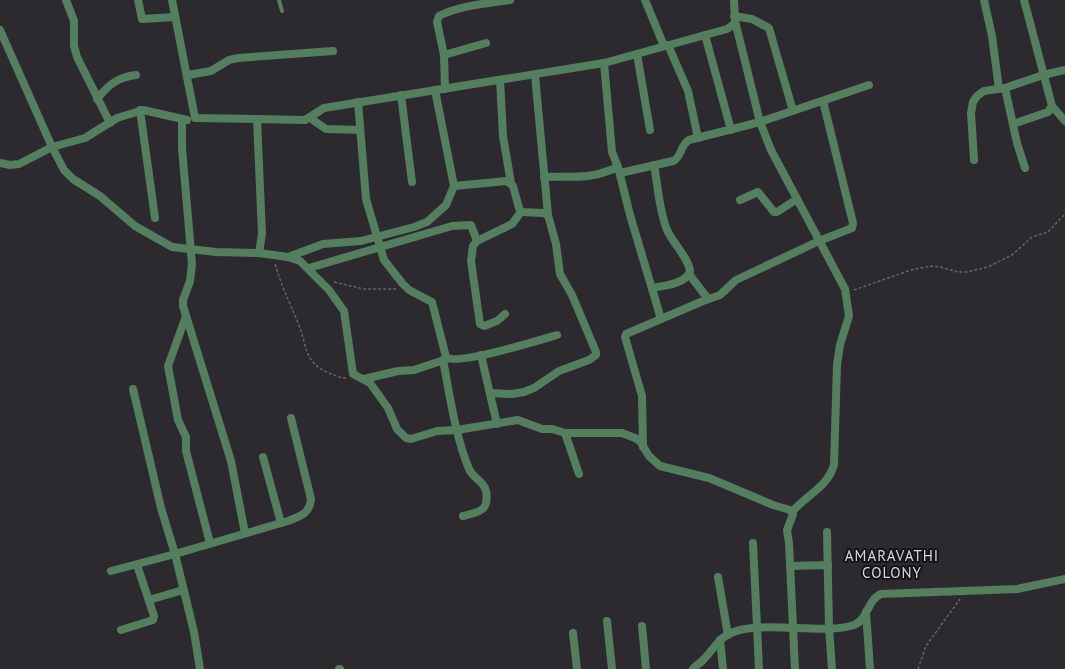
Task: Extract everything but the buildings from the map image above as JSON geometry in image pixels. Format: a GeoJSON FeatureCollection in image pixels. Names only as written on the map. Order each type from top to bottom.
{"type":"FeatureCollection","features":[{"type":"Feature","properties":{"kind":"street"},"geometry":{"type":"LineString","coordinates":[[66,0],[74,21],[74,46],[77,57],[110,123]]}},
{"type":"Feature","properties":{"kind":"street"},"geometry":{"type":"LineString","coordinates":[[138,0],[142,19],[175,17]]}},
{"type":"Feature","properties":{"kind":"street"},"geometry":{"type":"LineString","coordinates":[[172,0],[188,75],[195,118]]}},
{"type":"Feature","properties":{"kind":"street"},"geometry":{"type":"LineString","coordinates":[[445,89],[444,55],[438,27],[439,16],[445,13],[486,3],[510,0]]}},
{"type":"Feature","properties":{"kind":"street"},"geometry":{"type":"LineString","coordinates":[[645,0],[688,91],[698,138]]}},
{"type":"Feature","properties":{"kind":"street"},"geometry":{"type":"LineString","coordinates":[[734,0],[735,18],[760,122],[771,150],[844,285],[849,316],[840,345],[837,365],[834,465],[831,476],[827,481],[804,499],[792,512],[793,514],[787,530],[789,541],[794,628],[794,669]]}},
{"type":"Feature","properties":{"kind":"street"},"geometry":{"type":"LineString","coordinates":[[984,0],[1002,88],[1025,168]]}},
{"type":"Feature","properties":{"kind":"street"},"geometry":{"type":"LineString","coordinates":[[1024,0],[1052,106],[1065,121]]}},
{"type":"Feature","properties":{"kind":"street"},"geometry":{"type":"LineString","coordinates":[[0,163],[10,165],[19,164],[52,147],[85,138],[117,118],[140,110],[151,110],[182,119],[305,120],[324,108],[604,63],[727,29],[733,25],[735,18]]}},
{"type":"Feature","properties":{"kind":"street"},"geometry":{"type":"LineString","coordinates":[[735,18],[752,19],[769,28],[793,111]]}},
{"type":"Feature","properties":{"kind":"street"},"geometry":{"type":"LineString","coordinates":[[0,30],[52,147],[64,170],[73,179],[100,196],[135,226],[172,247],[216,252],[259,253],[288,257],[309,268],[344,311],[353,374],[370,383],[381,396],[397,429],[406,438],[411,439],[437,431],[457,430],[522,421],[544,429],[552,429],[566,433],[622,433],[635,438],[649,456],[660,466],[709,478],[792,512]]}},
{"type":"Feature","properties":{"kind":"street"},"geometry":{"type":"LineString","coordinates":[[705,35],[731,130]]}},
{"type":"Feature","properties":{"kind":"street"},"geometry":{"type":"LineString","coordinates":[[444,55],[486,43]]}},
{"type":"Feature","properties":{"kind":"street"},"geometry":{"type":"LineString","coordinates":[[188,75],[211,71],[229,60],[238,58],[333,51]]}},
{"type":"Feature","properties":{"kind":"street"},"geometry":{"type":"LineString","coordinates":[[637,54],[650,130]]}},
{"type":"Feature","properties":{"kind":"street"},"geometry":{"type":"LineString","coordinates":[[604,63],[612,152],[619,170],[661,319]]}},
{"type":"Feature","properties":{"kind":"street"},"geometry":{"type":"LineString","coordinates":[[974,160],[971,113],[973,102],[977,96],[984,91],[1002,88],[1043,75],[1065,70]]}},
{"type":"Feature","properties":{"kind":"street"},"geometry":{"type":"LineString","coordinates":[[97,99],[110,84],[117,79],[136,75]]}},
{"type":"Feature","properties":{"kind":"street"},"geometry":{"type":"LineString","coordinates":[[490,393],[512,394],[524,392],[534,388],[560,371],[589,360],[596,355],[572,295],[560,274],[556,244],[548,215],[535,75]]}},
{"type":"Feature","properties":{"kind":"street"},"geometry":{"type":"LineString","coordinates":[[500,80],[503,136],[511,183],[521,212]]}},
{"type":"Feature","properties":{"kind":"street"},"geometry":{"type":"LineString","coordinates":[[544,177],[583,178],[676,160],[684,144],[698,138],[760,122],[869,85]]}},
{"type":"Feature","properties":{"kind":"street"},"geometry":{"type":"LineString","coordinates":[[288,257],[323,244],[361,241],[427,222],[446,205],[454,186],[434,90]]}},
{"type":"Feature","properties":{"kind":"street"},"geometry":{"type":"LineString","coordinates":[[401,95],[412,182]]}},
{"type":"Feature","properties":{"kind":"street"},"geometry":{"type":"LineString","coordinates":[[643,447],[642,396],[625,336],[629,332],[720,295],[736,280],[819,241],[850,229],[853,223],[823,101]]}},
{"type":"Feature","properties":{"kind":"street"},"geometry":{"type":"LineString","coordinates":[[358,102],[366,199],[384,260],[392,272],[410,290],[432,302],[445,360],[457,430],[469,469],[482,482],[486,495],[485,506],[482,510],[463,516]]}},
{"type":"Feature","properties":{"kind":"street"},"geometry":{"type":"LineString","coordinates":[[1013,124],[1048,112],[1052,106]]}},
{"type":"Feature","properties":{"kind":"street"},"geometry":{"type":"LineString","coordinates":[[140,110],[155,218]]}},
{"type":"Feature","properties":{"kind":"street"},"geometry":{"type":"LineString","coordinates":[[310,118],[326,128],[360,130]]}},
{"type":"Feature","properties":{"kind":"street"},"geometry":{"type":"LineString","coordinates":[[182,119],[182,148],[191,249],[190,281],[183,300],[186,316],[230,454],[245,533]]}},
{"type":"Feature","properties":{"kind":"street"},"geometry":{"type":"LineString","coordinates":[[257,119],[262,234],[259,253]]}},
{"type":"Feature","properties":{"kind":"street"},"geometry":{"type":"LineString","coordinates":[[654,165],[664,222],[673,242],[687,263],[690,274],[708,299]]}},
{"type":"Feature","properties":{"kind":"street"},"geometry":{"type":"LineString","coordinates":[[454,186],[507,181],[511,183]]}},
{"type":"Feature","properties":{"kind":"street"},"geometry":{"type":"LineString","coordinates":[[740,200],[758,192],[774,212],[777,212],[797,200]]}},
{"type":"Feature","properties":{"kind":"street"},"geometry":{"type":"LineString","coordinates":[[521,212],[548,215]]}},
{"type":"Feature","properties":{"kind":"street"},"geometry":{"type":"LineString","coordinates":[[505,314],[491,325],[484,326],[480,324],[471,261],[474,246],[477,240],[512,224],[521,212]]}},
{"type":"Feature","properties":{"kind":"street"},"geometry":{"type":"LineString","coordinates":[[309,268],[431,231],[468,224],[473,228],[477,240]]}},
{"type":"Feature","properties":{"kind":"street"},"geometry":{"type":"LineString","coordinates":[[652,288],[671,284],[690,274]]}},
{"type":"Feature","properties":{"kind":"street"},"geometry":{"type":"LineString","coordinates":[[186,316],[170,356],[168,375],[178,423],[186,437],[186,451],[210,543]]}},
{"type":"Feature","properties":{"kind":"street"},"geometry":{"type":"LineString","coordinates":[[364,379],[398,370],[414,370],[445,360],[456,360],[481,355],[557,335]]}},
{"type":"Feature","properties":{"kind":"street"},"geometry":{"type":"LineString","coordinates":[[481,355],[497,424]]}},
{"type":"Feature","properties":{"kind":"street"},"geometry":{"type":"LineString","coordinates":[[133,389],[161,508],[175,554],[195,639],[200,669]]}},
{"type":"Feature","properties":{"kind":"street"},"geometry":{"type":"LineString","coordinates":[[111,571],[175,554],[301,516],[310,506],[309,487],[291,418]]}},
{"type":"Feature","properties":{"kind":"street"},"geometry":{"type":"LineString","coordinates":[[566,433],[579,474]]}},
{"type":"Feature","properties":{"kind":"street"},"geometry":{"type":"LineString","coordinates":[[263,457],[281,522]]}},
{"type":"Feature","properties":{"kind":"street"},"geometry":{"type":"LineString","coordinates":[[827,532],[829,628],[832,669]]}},
{"type":"Feature","properties":{"kind":"street"},"geometry":{"type":"LineString","coordinates":[[753,543],[756,629],[760,669]]}},
{"type":"Feature","properties":{"kind":"street"},"geometry":{"type":"LineString","coordinates":[[121,630],[153,620],[149,600],[137,565]]}},
{"type":"Feature","properties":{"kind":"street"},"geometry":{"type":"LineString","coordinates":[[790,566],[828,565]]}},
{"type":"Feature","properties":{"kind":"street"},"geometry":{"type":"LineString","coordinates":[[718,577],[728,635]]}},
{"type":"Feature","properties":{"kind":"street"},"geometry":{"type":"LineString","coordinates":[[693,669],[704,659],[720,640],[728,635],[756,629],[829,628],[853,625],[861,621],[873,599],[881,594],[1017,589],[1065,579]]}},
{"type":"Feature","properties":{"kind":"street"},"geometry":{"type":"LineString","coordinates":[[149,600],[183,590]]}},
{"type":"Feature","properties":{"kind":"street"},"geometry":{"type":"LineString","coordinates":[[866,612],[870,669]]}},
{"type":"Feature","properties":{"kind":"street"},"geometry":{"type":"LineString","coordinates":[[607,621],[612,669]]}},
{"type":"Feature","properties":{"kind":"street"},"geometry":{"type":"LineString","coordinates":[[642,626],[646,669]]}},
{"type":"Feature","properties":{"kind":"street"},"geometry":{"type":"LineString","coordinates":[[573,633],[577,669]]}},
{"type":"Feature","properties":{"kind":"street"},"geometry":{"type":"LineString","coordinates":[[720,640],[723,669]]}},
{"type":"Feature","properties":{"kind":"lane"},"geometry":{"type":"LineString","coordinates":[[279,0],[282,11]]}},
{"type":"Feature","properties":{"kind":"path"},"geometry":{"type":"LineString","coordinates":[[845,292],[859,289],[911,270],[931,266],[963,272],[988,267],[1012,255],[1032,237],[1051,230],[1065,214]]}},
{"type":"Feature","properties":{"kind":"path"},"geometry":{"type":"LineString","coordinates":[[272,255],[284,293],[300,327],[306,352],[312,361],[321,369],[339,377],[348,377],[353,374]]}},
{"type":"Feature","properties":{"kind":"path"},"geometry":{"type":"LineString","coordinates":[[319,279],[364,288],[410,290]]}},
{"type":"Feature","properties":{"kind":"path"},"geometry":{"type":"LineString","coordinates":[[918,669],[926,646],[966,591]]}},
{"type":"Feature","properties":{"kind":"district","name":"AMARAVATHI COLONY"},"geometry":{"type":"Point","coordinates":[892,564]}}]}
